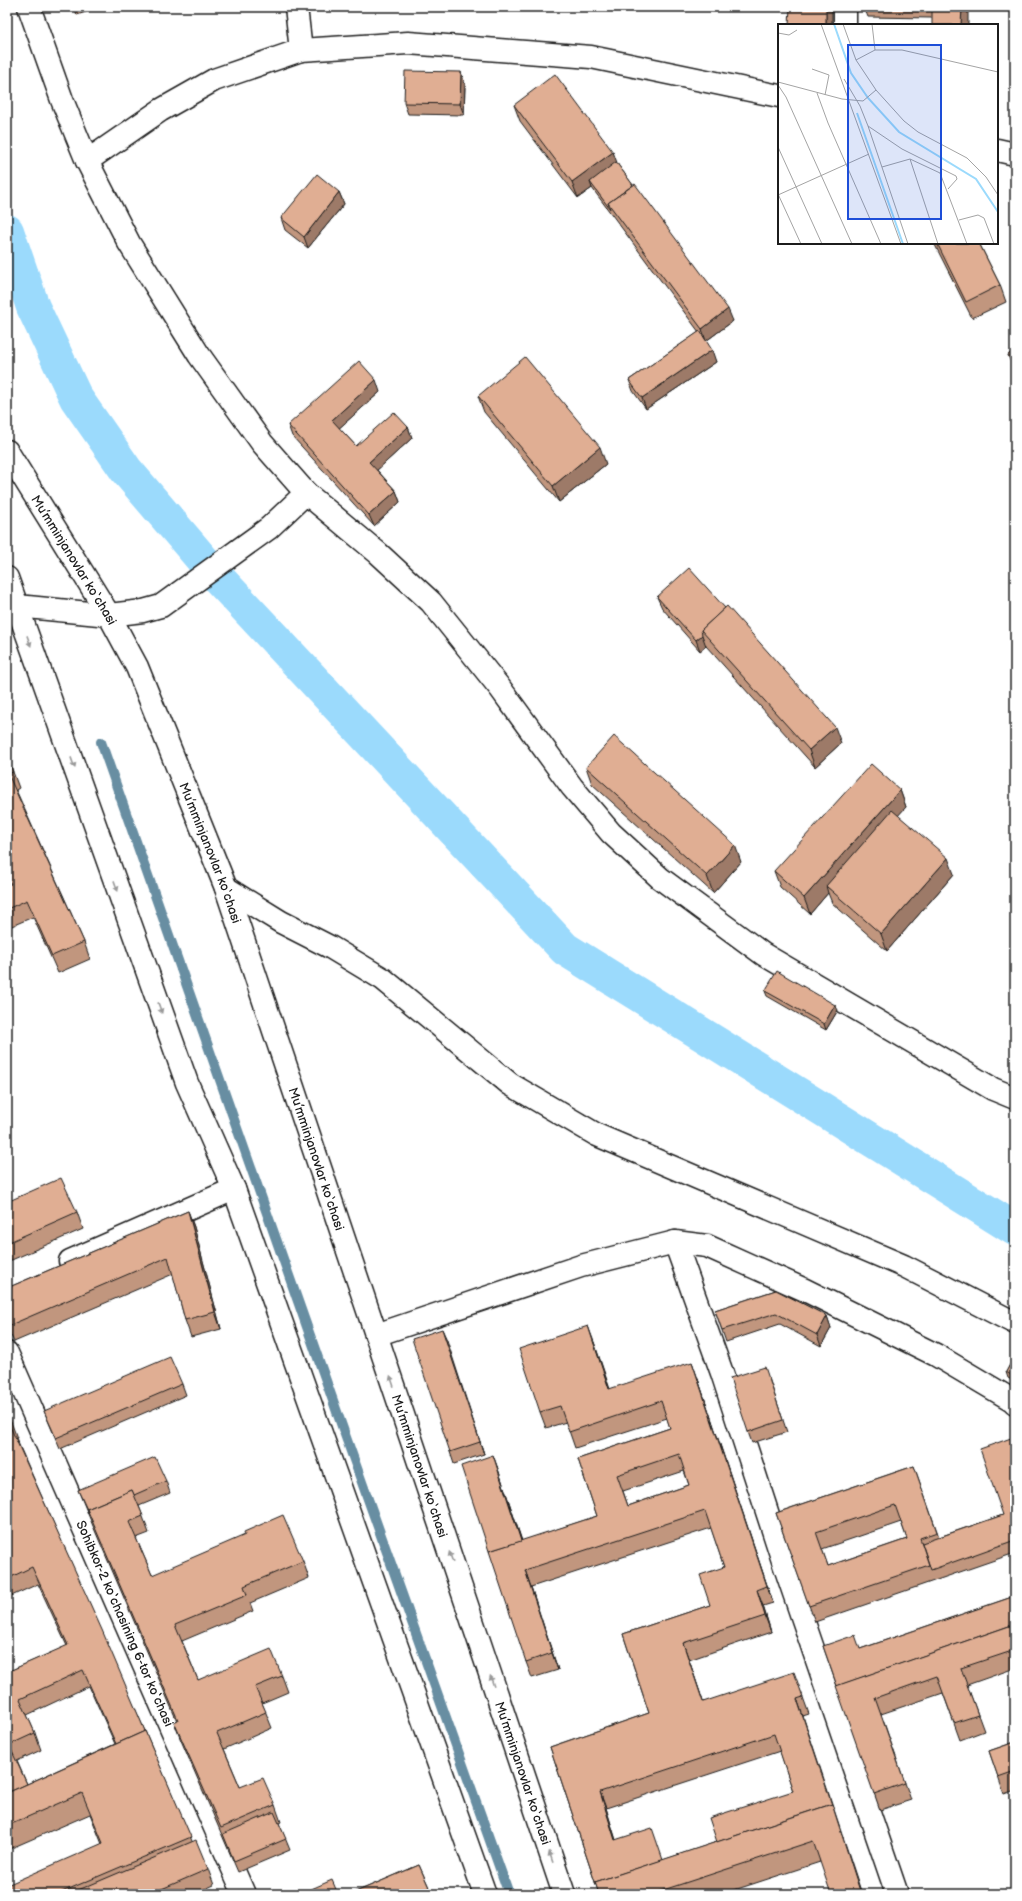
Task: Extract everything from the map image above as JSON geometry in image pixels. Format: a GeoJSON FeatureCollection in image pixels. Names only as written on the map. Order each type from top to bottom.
{"type":"FeatureCollection","features":[{"type":"Feature","properties":{"kind":"street"},"geometry":{"type":"LineString","coordinates":[[29,7],[62,100],[87,161],[129,243],[199,355],[267,449],[306,493],[378,553],[431,602],[500,688],[572,787],[611,833],[660,878],[763,954],[993,1089],[1015,1098]]}},
{"type":"Feature","properties":{"kind":"street"},"geometry":{"type":"LineString","coordinates":[[296,7],[301,50]]}},
{"type":"Feature","properties":{"kind":"street"},"geometry":{"type":"LineString","coordinates":[[845,7],[845,24]]}},
{"type":"Feature","properties":{"kind":"street"},"geometry":{"type":"LineString","coordinates":[[87,161],[161,110],[214,80],[301,50],[408,43],[591,57],[778,96]]}},
{"type":"Feature","properties":{"kind":"street"},"geometry":{"type":"LineString","coordinates":[[998,150],[1015,154]]}},
{"type":"Feature","properties":{"kind":"street","name":"Mu’mminjanovlar ko‘chasi"},"geometry":{"type":"LineString","coordinates":[[7,451],[109,615],[137,667],[226,888],[564,1894]]}},
{"type":"Feature","properties":{"kind":"street"},"geometry":{"type":"LineString","coordinates":[[12,606],[109,615],[143,611],[161,606],[269,528],[306,493]]}},
{"type":"Feature","properties":{"kind":"street"},"geometry":{"type":"LineString","coordinates":[[7,578],[12,606],[186,1083],[234,1189],[486,1894]]}},
{"type":"Feature","properties":{"kind":"street"},"geometry":{"type":"LineString","coordinates":[[226,888],[281,922],[330,947],[383,979],[510,1084],[597,1135],[904,1266],[1015,1323]]}},
{"type":"Feature","properties":{"kind":"street"},"geometry":{"type":"LineString","coordinates":[[51,1270],[234,1189]]}},
{"type":"Feature","properties":{"kind":"street"},"geometry":{"type":"LineString","coordinates":[[675,1242],[722,1373],[787,1571],[897,1894]]}},
{"type":"Feature","properties":{"kind":"street"},"geometry":{"type":"LineString","coordinates":[[376,1335],[581,1266],[675,1242],[707,1246],[798,1287],[936,1355],[1015,1403]]}},
{"type":"Feature","properties":{"kind":"street","name":"Sohibkor-2 ko‘chasining 6-tor ko‘chasi"},"geometry":{"type":"LineString","coordinates":[[7,1353],[244,1894]]}},
{"type":"Feature","properties":{"kind":"building"},"geometry":{"type":"Polygon","coordinates":[[[790,7],[826,7],[826,24],[789,24],[790,7]]]}},
{"type":"Feature","properties":{"kind":"building"},"geometry":{"type":"Polygon","coordinates":[[[932,7],[962,7],[961,24],[932,24],[932,7]]]}},
{"type":"Feature","properties":{"kind":"building"},"geometry":{"type":"Polygon","coordinates":[[[405,71],[461,72],[460,104],[404,103],[405,71]]]}},
{"type":"Feature","properties":{"kind":"building"},"geometry":{"type":"Polygon","coordinates":[[[555,74],[613,152],[572,182],[514,105],[555,74]]]}},
{"type":"Feature","properties":{"kind":"building"},"geometry":{"type":"Polygon","coordinates":[[[616,162],[633,185],[608,203],[610,209],[590,182],[616,162]]]}},
{"type":"Feature","properties":{"kind":"building"},"geometry":{"type":"Polygon","coordinates":[[[317,174],[339,192],[304,237],[281,218],[317,174]]]}},
{"type":"Feature","properties":{"kind":"building"},"geometry":{"type":"Polygon","coordinates":[[[635,184],[728,309],[702,329],[608,203],[635,184]]]}},
{"type":"Feature","properties":{"kind":"building"},"geometry":{"type":"Polygon","coordinates":[[[937,244],[980,244],[1000,285],[966,302],[937,244]]]}},
{"type":"Feature","properties":{"kind":"building"},"geometry":{"type":"Polygon","coordinates":[[[700,331],[712,350],[642,398],[629,380],[700,331]]]}},
{"type":"Feature","properties":{"kind":"building"},"geometry":{"type":"Polygon","coordinates":[[[1015,350],[1015,366],[1008,355],[1015,350]]]}},
{"type":"Feature","properties":{"kind":"building"},"geometry":{"type":"Polygon","coordinates":[[[525,357],[600,447],[553,486],[478,396],[525,357]]]}},
{"type":"Feature","properties":{"kind":"building"},"geometry":{"type":"Polygon","coordinates":[[[359,361],[376,380],[332,420],[356,446],[394,412],[408,427],[369,462],[396,491],[369,515],[288,425],[359,361]]]}},
{"type":"Feature","properties":{"kind":"building"},"geometry":{"type":"Polygon","coordinates":[[[689,568],[725,608],[701,630],[702,635],[696,640],[657,597],[689,568]]]}},
{"type":"Feature","properties":{"kind":"building"},"geometry":{"type":"Polygon","coordinates":[[[727,606],[835,727],[809,750],[701,630],[727,606]]]}},
{"type":"Feature","properties":{"kind":"building"},"geometry":{"type":"Polygon","coordinates":[[[614,736],[735,845],[707,876],[586,767],[614,736]]]}},
{"type":"Feature","properties":{"kind":"building"},"geometry":{"type":"Polygon","coordinates":[[[7,759],[13,772],[8,774],[84,942],[52,956],[27,900],[7,909],[7,885],[11,884],[7,876],[7,759]]]}},
{"type":"Feature","properties":{"kind":"building"},"geometry":{"type":"Polygon","coordinates":[[[871,764],[900,790],[804,898],[774,871],[871,764]]]}},
{"type":"Feature","properties":{"kind":"building"},"geometry":{"type":"Polygon","coordinates":[[[892,810],[948,858],[881,934],[826,886],[892,810]]]}},
{"type":"Feature","properties":{"kind":"building"},"geometry":{"type":"Polygon","coordinates":[[[777,971],[835,1005],[824,1024],[765,991],[777,971]]]}},
{"type":"Feature","properties":{"kind":"building"},"geometry":{"type":"Polygon","coordinates":[[[61,1178],[77,1212],[7,1243],[7,1202],[61,1178]]]}},
{"type":"Feature","properties":{"kind":"building"},"geometry":{"type":"Polygon","coordinates":[[[188,1211],[215,1312],[185,1320],[168,1257],[8,1326],[7,1288],[188,1211]]]}},
{"type":"Feature","properties":{"kind":"building"},"geometry":{"type":"Polygon","coordinates":[[[776,1290],[827,1316],[817,1335],[776,1313],[722,1330],[715,1310],[776,1290]]]}},
{"type":"Feature","properties":{"kind":"building"},"geometry":{"type":"Polygon","coordinates":[[[588,1326],[609,1389],[692,1362],[767,1586],[757,1590],[765,1616],[683,1643],[703,1702],[794,1672],[803,1697],[797,1699],[832,1804],[717,1842],[709,1818],[793,1791],[774,1734],[600,1792],[615,1840],[652,1828],[663,1860],[595,1882],[550,1747],[649,1713],[623,1634],[710,1605],[700,1575],[724,1567],[705,1511],[525,1570],[552,1653],[526,1662],[489,1551],[597,1516],[578,1459],[670,1428],[661,1401],[569,1432],[560,1406],[540,1412],[519,1349],[588,1326]],[[679,1454],[617,1475],[628,1506],[689,1485],[679,1454]]]}},
{"type":"Feature","properties":{"kind":"building"},"geometry":{"type":"Polygon","coordinates":[[[442,1329],[480,1442],[450,1452],[412,1339],[442,1329]]]}},
{"type":"Feature","properties":{"kind":"building"},"geometry":{"type":"Polygon","coordinates":[[[1015,1355],[1015,1377],[1006,1372],[1015,1355]]]}},
{"type":"Feature","properties":{"kind":"building"},"geometry":{"type":"Polygon","coordinates":[[[170,1357],[182,1384],[56,1438],[44,1411],[170,1357]]]}},
{"type":"Feature","properties":{"kind":"building"},"geometry":{"type":"Polygon","coordinates":[[[765,1367],[783,1420],[748,1432],[730,1378],[765,1367]]]}},
{"type":"Feature","properties":{"kind":"building"},"geometry":{"type":"Polygon","coordinates":[[[7,1411],[11,1421],[8,1422],[102,1630],[145,1731],[116,1744],[83,1670],[20,1699],[35,1733],[9,1745],[27,1784],[7,1793],[7,1672],[68,1645],[32,1567],[7,1579],[7,1513],[10,1512],[7,1505],[7,1411]]]}},
{"type":"Feature","properties":{"kind":"building"},"geometry":{"type":"Polygon","coordinates":[[[1011,1438],[1015,1451],[1015,1540],[931,1570],[922,1543],[1003,1515],[980,1449],[1011,1438]]]}},
{"type":"Feature","properties":{"kind":"building"},"geometry":{"type":"Polygon","coordinates":[[[493,1455],[521,1541],[489,1551],[461,1466],[493,1455]]]}},
{"type":"Feature","properties":{"kind":"building"},"geometry":{"type":"Polygon","coordinates":[[[155,1457],[166,1481],[134,1495],[132,1490],[87,1509],[89,1514],[78,1490],[155,1457]]]}},
{"type":"Feature","properties":{"kind":"building"},"geometry":{"type":"Polygon","coordinates":[[[914,1466],[937,1532],[920,1538],[929,1565],[809,1606],[776,1513],[914,1466]],[[895,1505],[816,1532],[828,1566],[907,1539],[895,1505]]]}},
{"type":"Feature","properties":{"kind":"building"},"geometry":{"type":"Polygon","coordinates":[[[132,1490],[143,1516],[129,1522],[152,1575],[245,1535],[244,1532],[283,1515],[303,1561],[244,1586],[247,1595],[175,1625],[198,1680],[271,1649],[282,1676],[255,1687],[266,1712],[217,1733],[240,1787],[263,1778],[275,1805],[221,1828],[174,1722],[178,1720],[87,1509],[132,1490]]]}},
{"type":"Feature","properties":{"kind":"building"},"geometry":{"type":"Polygon","coordinates":[[[1015,1596],[1015,1624],[837,1686],[823,1646],[855,1635],[860,1649],[1015,1596]]]}},
{"type":"Feature","properties":{"kind":"building"},"geometry":{"type":"Polygon","coordinates":[[[1015,1624],[1015,1650],[961,1668],[978,1715],[954,1723],[937,1676],[875,1698],[905,1783],[874,1794],[836,1686],[1015,1624]]]}},
{"type":"Feature","properties":{"kind":"building"},"geometry":{"type":"Polygon","coordinates":[[[145,1731],[191,1837],[57,1894],[7,1894],[7,1885],[103,1843],[82,1793],[7,1826],[7,1793],[145,1731]]]}},
{"type":"Feature","properties":{"kind":"building"},"geometry":{"type":"Polygon","coordinates":[[[1015,1742],[1015,1771],[998,1777],[989,1751],[1015,1742]]]}},
{"type":"Feature","properties":{"kind":"building"},"geometry":{"type":"Polygon","coordinates":[[[832,1804],[861,1894],[831,1894],[813,1841],[651,1894],[599,1894],[595,1882],[832,1804]]]}},
{"type":"Feature","properties":{"kind":"building"},"geometry":{"type":"Polygon","coordinates":[[[274,1812],[286,1839],[234,1861],[223,1834],[274,1812]]]}},
{"type":"Feature","properties":{"kind":"building"},"geometry":{"type":"Polygon","coordinates":[[[196,1840],[208,1869],[150,1894],[69,1894],[196,1840]]]}},
{"type":"Feature","properties":{"kind":"building"},"geometry":{"type":"Polygon","coordinates":[[[419,1865],[431,1892],[425,1894],[351,1894],[419,1865]]]}},
{"type":"Feature","properties":{"kind":"building"},"geometry":{"type":"Polygon","coordinates":[[[332,1880],[338,1894],[300,1894],[332,1880]]]}},
{"type":"Feature","properties":{"kind":"waterway"},"geometry":{"type":"LineString","coordinates":[[7,231],[33,307],[76,398],[126,470],[219,579],[565,949],[1015,1229]]}},
{"type":"Feature","properties":{"kind":"waterway"},"geometry":{"type":"LineString","coordinates":[[101,742],[343,1429],[509,1894]]}}]}
